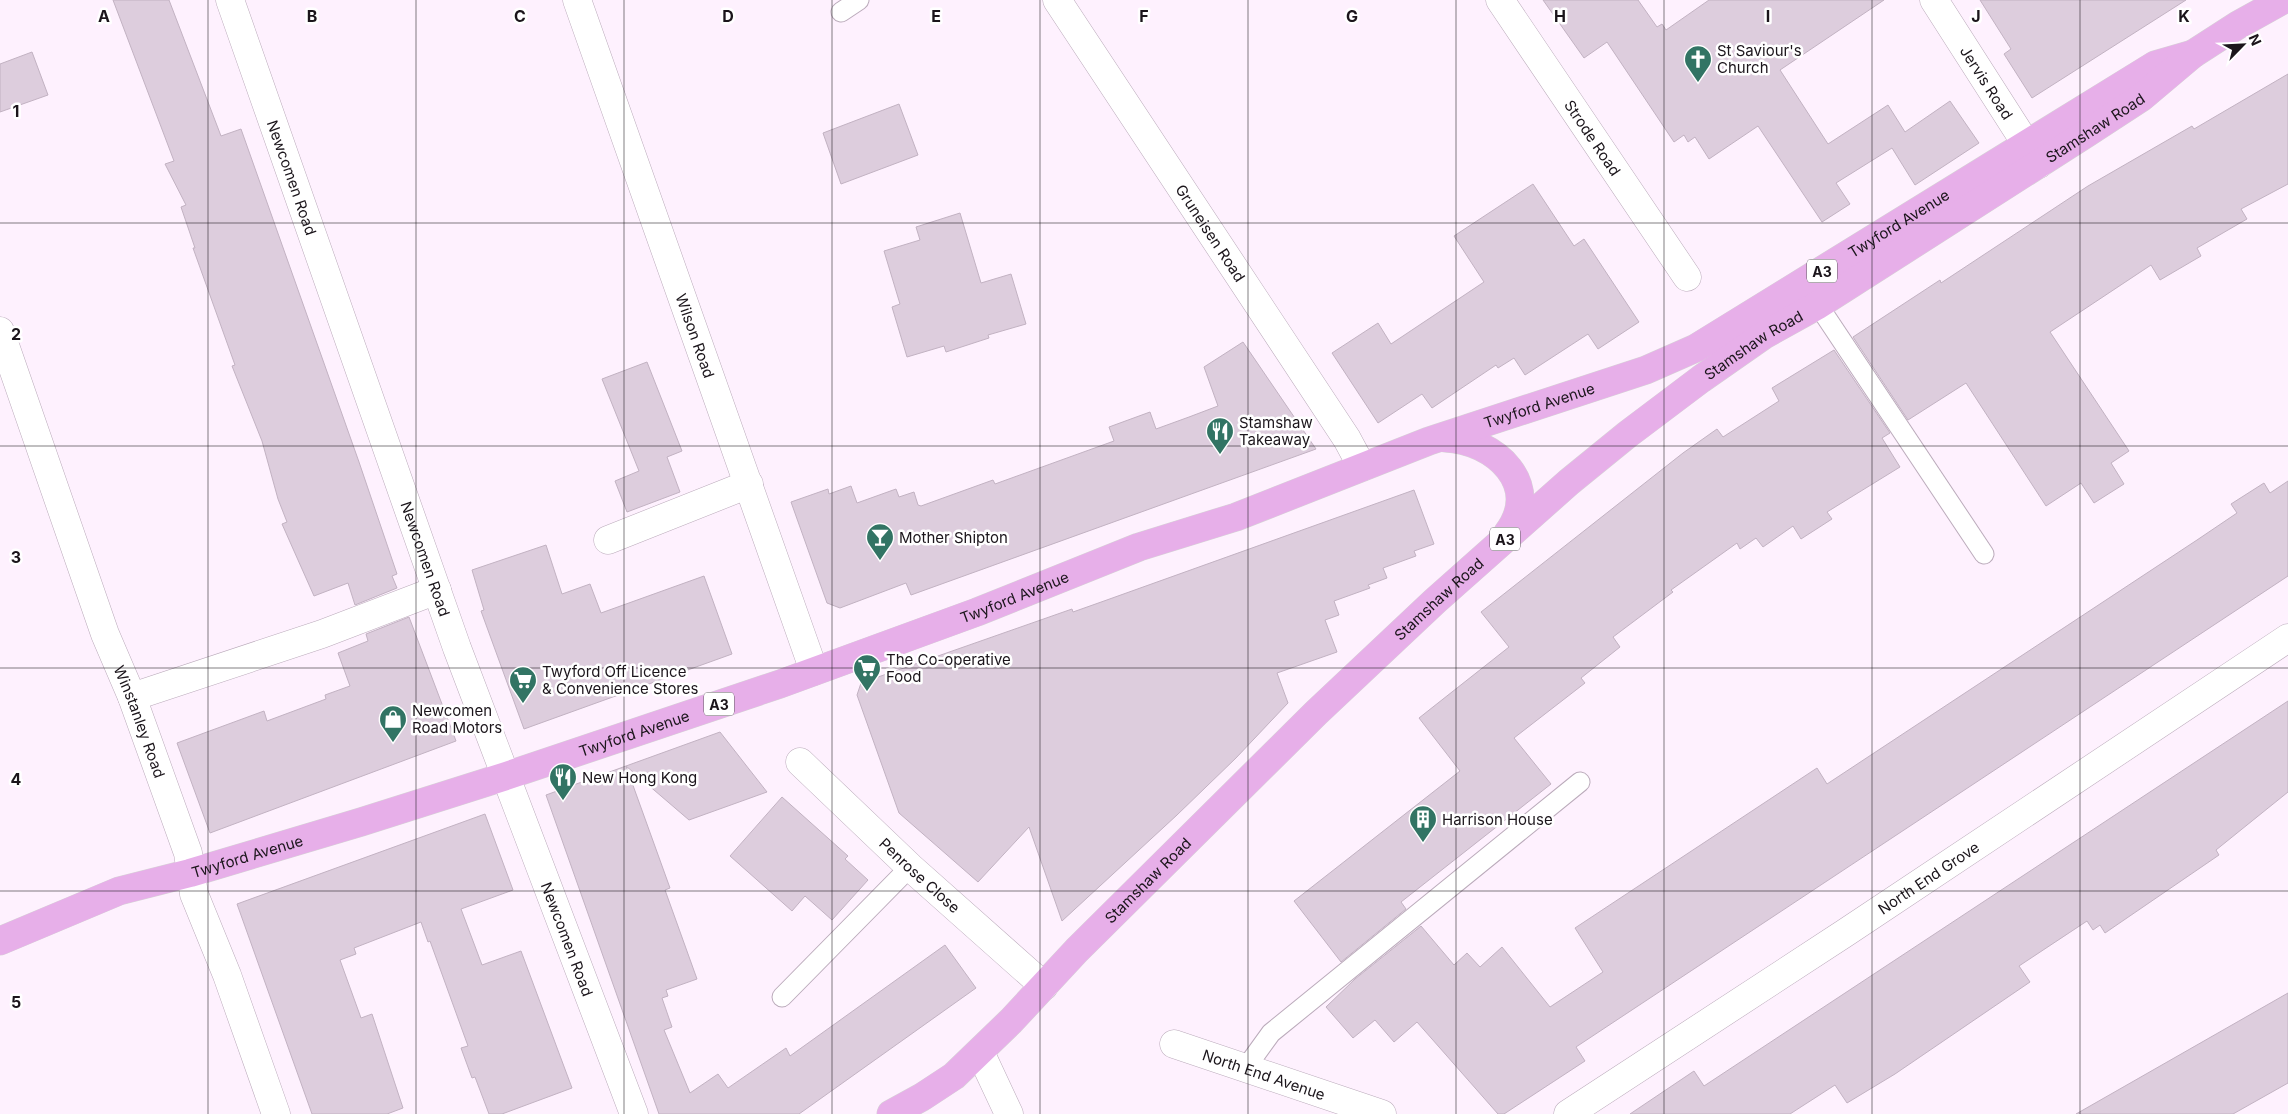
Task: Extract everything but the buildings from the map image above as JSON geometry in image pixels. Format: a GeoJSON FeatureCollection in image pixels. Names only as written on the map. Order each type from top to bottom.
{"type":"FeatureCollection","features":[{"type":"Feature","properties":{"kind":"main road","name":"Stamshaw Road"},"geometry":{"type":"LineString","coordinates":[[891,1114],[954,1076],[980,1052],[1076,950],[1316,713],[1435,601],[1584,470],[1679,395],[1764,335],[1818,305],[2033,153],[2142,97],[2193,54],[2238,25],[2283,0]]}},
{"type":"Feature","properties":{"kind":"main road","name":"Twyford Avenue"},"geometry":{"type":"LineString","coordinates":[[0,941],[119,891],[190,873],[506,776],[814,671],[977,612],[1139,546],[1236,518],[1429,441],[1646,370],[1696,348],[2033,153]]}},
{"type":"Feature","properties":{"kind":"main road","name":"Twyford Avenue"},"geometry":{"type":"LineString","coordinates":[[1429,441],[1446,438],[1475,443],[1499,457],[1508,467],[1518,486],[1519,510],[1510,530],[1500,543]]}},
{"type":"Feature","properties":{"kind":"street","name":"Newcomen Road"},"geometry":{"type":"LineString","coordinates":[[230,0],[436,590],[634,1114]]}},
{"type":"Feature","properties":{"kind":"street","name":"Wilson Road"},"geometry":{"type":"LineString","coordinates":[[577,0],[814,671]]}},
{"type":"Feature","properties":{"kind":"street","name":"Gruneisen Road"},"geometry":{"type":"LineString","coordinates":[[1057,0],[1347,439],[1362,467]]}},
{"type":"Feature","properties":{"kind":"street","name":"Strode Road"},"geometry":{"type":"LineString","coordinates":[[1500,0],[1687,277]]}},
{"type":"Feature","properties":{"kind":"street","name":"Jervis Road"},"geometry":{"type":"LineString","coordinates":[[1934,0],[2033,153]]}},
{"type":"Feature","properties":{"kind":"street","name":"Winstanley Road"},"geometry":{"type":"LineString","coordinates":[[0,331],[105,634],[132,697],[188,853],[194,894],[227,976],[276,1114]]}},
{"type":"Feature","properties":{"kind":"street"},"geometry":{"type":"LineString","coordinates":[[608,540],[749,484]]}},
{"type":"Feature","properties":{"kind":"street"},"geometry":{"type":"LineString","coordinates":[[132,697],[322,634],[436,590]]}},
{"type":"Feature","properties":{"kind":"street","name":"North End Grove"},"geometry":{"type":"LineString","coordinates":[[1568,1114],[1862,922],[2288,638]]}},
{"type":"Feature","properties":{"kind":"street","name":"Penrose Close"},"geometry":{"type":"LineString","coordinates":[[800,762],[910,867],[1044,986]]}},
{"type":"Feature","properties":{"kind":"street","name":"North End Avenue"},"geometry":{"type":"LineString","coordinates":[[1174,1044],[1382,1114]]}},
{"type":"Feature","properties":{"kind":"street"},"geometry":{"type":"LineString","coordinates":[[980,1052],[1009,1114]]}},
{"type":"Feature","properties":{"kind":"lane"},"geometry":{"type":"LineString","coordinates":[[841,12],[859,0]]}},
{"type":"Feature","properties":{"kind":"lane"},"geometry":{"type":"LineString","coordinates":[[1818,305],[1984,554]]}},
{"type":"Feature","properties":{"kind":"lane"},"geometry":{"type":"LineString","coordinates":[[1245,1069],[1271,1033],[1580,782]]}},
{"type":"Feature","properties":{"kind":"lane"},"geometry":{"type":"LineString","coordinates":[[782,997],[910,867]]}},
{"type":"Feature","properties":{"kind":"place","name":"St Saviour's Church"},"geometry":{"type":"Point","coordinates":[1698,83]}},
{"type":"Feature","properties":{"kind":"place","name":"Stamshaw Takeaway"},"geometry":{"type":"Point","coordinates":[1220,455]}},
{"type":"Feature","properties":{"kind":"place","name":"Mother Shipton"},"geometry":{"type":"Point","coordinates":[880,561]}},
{"type":"Feature","properties":{"kind":"place","name":"The Co-operative Food"},"geometry":{"type":"Point","coordinates":[867,692]}},
{"type":"Feature","properties":{"kind":"place","name":"Twyford Off Licence & Convenience Stores"},"geometry":{"type":"Point","coordinates":[523,704]}},
{"type":"Feature","properties":{"kind":"place","name":"Newcomen Road Motors"},"geometry":{"type":"Point","coordinates":[393,743]}},
{"type":"Feature","properties":{"kind":"place","name":"New Hong Kong"},"geometry":{"type":"Point","coordinates":[563,801]}},
{"type":"Feature","properties":{"kind":"place","name":"Harrison House"},"geometry":{"type":"Point","coordinates":[1423,843]}}]}
